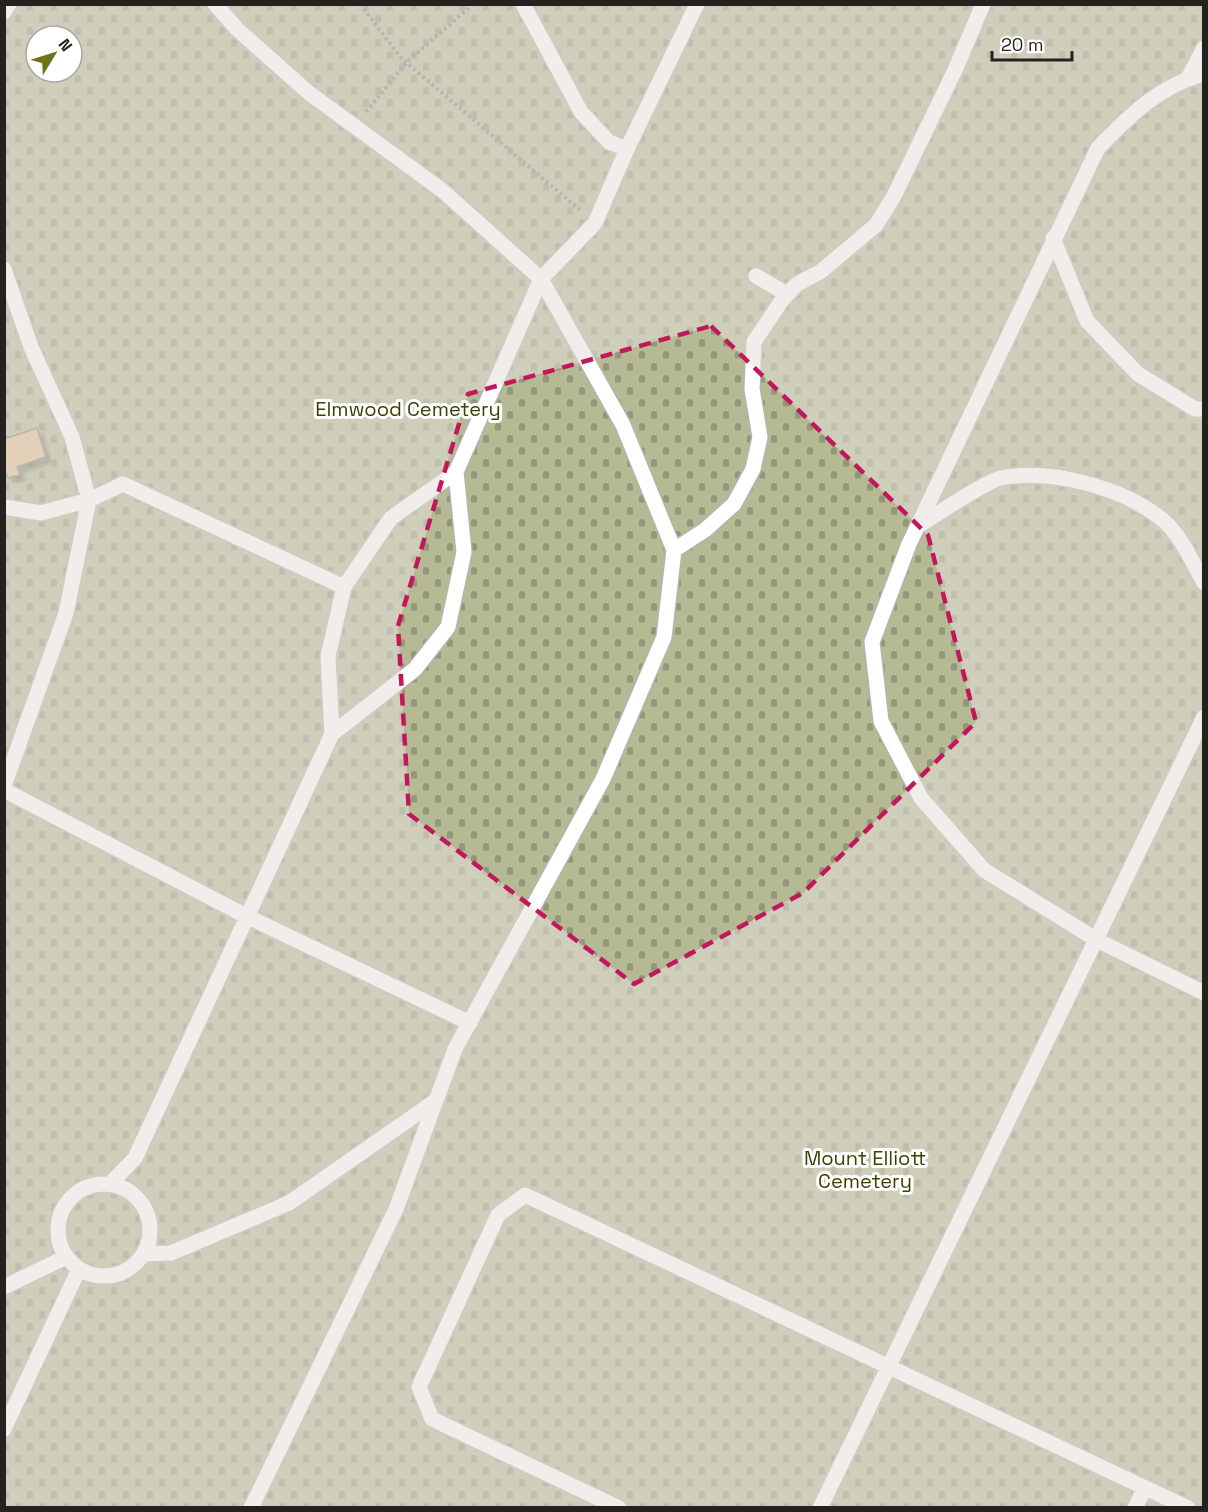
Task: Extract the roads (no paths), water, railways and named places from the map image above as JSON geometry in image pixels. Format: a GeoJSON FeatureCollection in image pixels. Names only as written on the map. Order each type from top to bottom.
{"type":"FeatureCollection","features":[{"type":"Feature","properties":{"kind":"lane"},"geometry":{"type":"LineString","coordinates":[[4,12],[9,4]]}},
{"type":"Feature","properties":{"kind":"lane"},"geometry":{"type":"LineString","coordinates":[[215,4],[237,30],[309,93],[443,191],[541,279],[622,425],[674,550],[664,637],[603,779],[455,1049],[396,1209],[251,1508]]}},
{"type":"Feature","properties":{"kind":"lane"},"geometry":{"type":"LineString","coordinates":[[523,4],[581,112],[609,142],[627,149]]}},
{"type":"Feature","properties":{"kind":"lane"},"geometry":{"type":"LineString","coordinates":[[111,1183],[135,1158],[332,734],[415,669],[448,627],[464,552],[456,472],[541,279],[595,223],[627,149],[697,4]]}},
{"type":"Feature","properties":{"kind":"lane"},"geometry":{"type":"LineString","coordinates":[[674,550],[705,530],[734,504],[753,469],[760,436],[752,389],[754,342],[787,294],[797,284],[820,272],[876,225],[894,196],[956,69],[983,4]]}},
{"type":"Feature","properties":{"kind":"lane"},"geometry":{"type":"LineString","coordinates":[[1203,48],[1196,76],[1136,108],[1098,148],[1053,238],[918,526],[872,642],[881,721],[921,798],[984,870],[1098,940],[1203,993]]}},
{"type":"Feature","properties":{"kind":"lane"},"geometry":{"type":"LineString","coordinates":[[1053,238],[1087,321],[1138,374],[1196,409],[1203,409]]}},
{"type":"Feature","properties":{"kind":"lane"},"geometry":{"type":"LineString","coordinates":[[4,269],[31,347],[72,437],[89,500],[66,613],[4,788],[246,916],[470,1023]]}},
{"type":"Feature","properties":{"kind":"lane"},"geometry":{"type":"LineString","coordinates":[[756,276],[787,294]]}},
{"type":"Feature","properties":{"kind":"lane"},"geometry":{"type":"LineString","coordinates":[[332,734],[328,656],[344,587],[391,518],[456,472]]}},
{"type":"Feature","properties":{"kind":"lane"},"geometry":{"type":"LineString","coordinates":[[918,526],[998,479],[1044,474],[1080,481],[1123,497],[1165,522],[1191,559],[1203,583]]}},
{"type":"Feature","properties":{"kind":"lane"},"geometry":{"type":"LineString","coordinates":[[4,507],[40,513],[89,500],[123,484],[344,587]]}},
{"type":"Feature","properties":{"kind":"lane"},"geometry":{"type":"LineString","coordinates":[[820,1508],[1098,940],[1203,717]]}},
{"type":"Feature","properties":{"kind":"lane"},"geometry":{"type":"LineString","coordinates":[[144,1254],[171,1253],[288,1203],[434,1102]]}},
{"type":"Feature","properties":{"kind":"lane"},"geometry":{"type":"LineString","coordinates":[[111,1183],[128,1190],[141,1202],[149,1219],[150,1237],[144,1254],[131,1267],[115,1275],[97,1276],[80,1269],[66,1257],[58,1241],[57,1222],[64,1205],[76,1192],[92,1184],[111,1183]]}},
{"type":"Feature","properties":{"kind":"lane"},"geometry":{"type":"LineString","coordinates":[[619,1508],[432,1419],[419,1387],[498,1215],[525,1195],[1188,1508]]}},
{"type":"Feature","properties":{"kind":"lane"},"geometry":{"type":"LineString","coordinates":[[4,1287],[66,1257]]}},
{"type":"Feature","properties":{"kind":"lane"},"geometry":{"type":"LineString","coordinates":[[4,1429],[80,1269]]}},
{"type":"Feature","properties":{"kind":"lane"},"geometry":{"type":"LineString","coordinates":[[1134,1508],[1144,1489]]}},
{"type":"Feature","properties":{"kind":"park label","name":"Elmwood Cemetery"},"geometry":{"type":"Point","coordinates":[408,409]}},
{"type":"Feature","properties":{"kind":"park label","name":"Mount Elliott Cemetery"},"geometry":{"type":"Point","coordinates":[865,1170]}}]}
